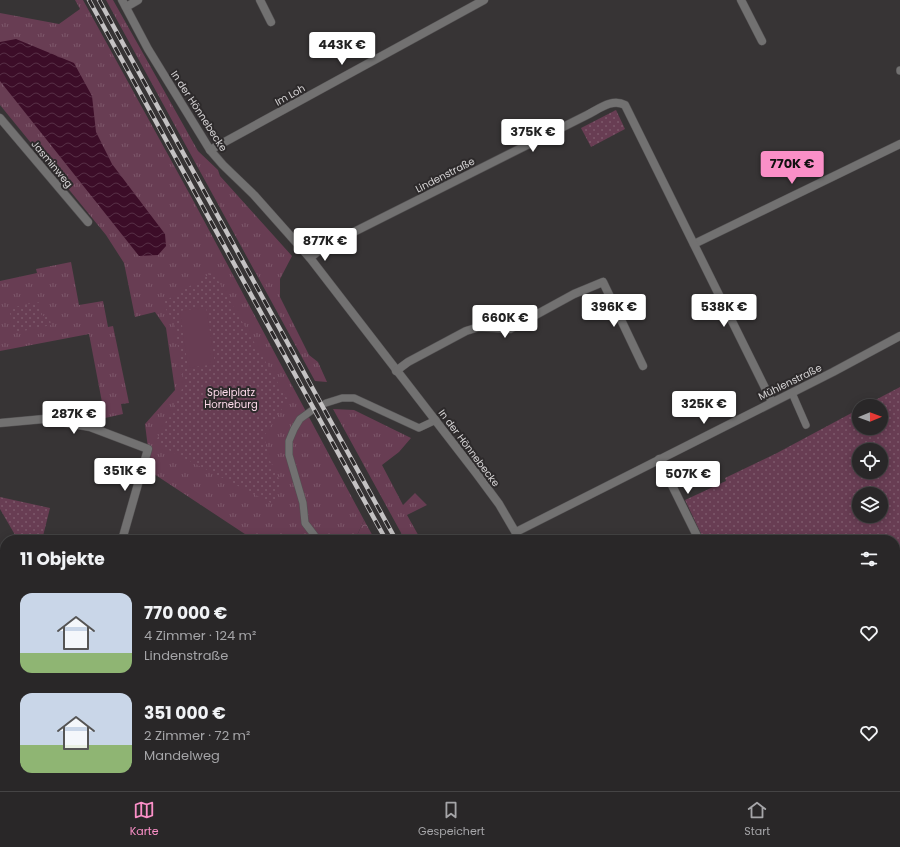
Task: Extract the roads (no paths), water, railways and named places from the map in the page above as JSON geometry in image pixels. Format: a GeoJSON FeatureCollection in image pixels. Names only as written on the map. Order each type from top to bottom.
{"type":"FeatureCollection","features":[{"type":"Feature","properties":{"kind":"street"},"geometry":{"type":"LineString","coordinates":[[124,3],[138,0]]}},
{"type":"Feature","properties":{"kind":"street"},"geometry":{"type":"LineString","coordinates":[[260,0],[271,22]]}},
{"type":"Feature","properties":{"kind":"street","name":"Im Loh"},"geometry":{"type":"LineString","coordinates":[[210,150],[484,0]]}},
{"type":"Feature","properties":{"kind":"street"},"geometry":{"type":"LineString","coordinates":[[741,0],[762,41]]}},
{"type":"Feature","properties":{"kind":"street","name":"In der Hönnebecke"},"geometry":{"type":"LineString","coordinates":[[124,3],[148,49],[210,150],[254,195],[310,258],[490,492],[518,535]]}},
{"type":"Feature","properties":{"kind":"street","name":"Lindenstraße"},"geometry":{"type":"LineString","coordinates":[[310,258],[329,245],[613,102],[619,102],[625,105],[772,402]]}},
{"type":"Feature","properties":{"kind":"street","name":"Jasminweg"},"geometry":{"type":"LineString","coordinates":[[0,118],[88,222]]}},
{"type":"Feature","properties":{"kind":"street"},"geometry":{"type":"LineString","coordinates":[[694,244],[900,144]]}},
{"type":"Feature","properties":{"kind":"street"},"geometry":{"type":"LineString","coordinates":[[396,371],[408,362],[466,331],[479,327],[510,329],[574,294],[603,282],[643,366]]}},
{"type":"Feature","properties":{"kind":"street","name":"Mühlenstraße"},"geometry":{"type":"LineString","coordinates":[[516,532],[792,393],[900,336]]}},
{"type":"Feature","properties":{"kind":"street"},"geometry":{"type":"LineString","coordinates":[[0,423],[44,419],[74,424],[90,427],[148,449],[123,535]]}},
{"type":"Feature","properties":{"kind":"street"},"geometry":{"type":"LineString","coordinates":[[659,459],[697,535]]}},
{"type":"Feature","properties":{"kind":"lane"},"geometry":{"type":"LineString","coordinates":[[792,393],[806,425]]}},
{"type":"Feature","properties":{"kind":"lane"},"geometry":{"type":"LineString","coordinates":[[326,403],[342,398],[354,398],[419,428],[436,420]]}},
{"type":"Feature","properties":{"kind":"lane"},"geometry":{"type":"LineString","coordinates":[[311,411],[300,419],[294,429],[289,441],[289,454],[303,503],[305,523],[314,535]]}},
{"type":"Feature","properties":{"kind":"water"},"geometry":{"type":"Polygon","coordinates":[[[16,39],[74,63],[92,96],[96,132],[112,164],[165,234],[166,246],[158,255],[139,256],[0,81],[0,42],[16,39]]]}},
{"type":"Feature","properties":{"kind":"railway"},"geometry":{"type":"LineString","coordinates":[[89,0],[383,535]]}},
{"type":"Feature","properties":{"kind":"railway"},"geometry":{"type":"LineString","coordinates":[[99,0],[393,535]]}},
{"type":"Feature","properties":{"kind":"park label","name":"Spielplatz Horneburg"},"geometry":{"type":"Point","coordinates":[231,398]}}]}
